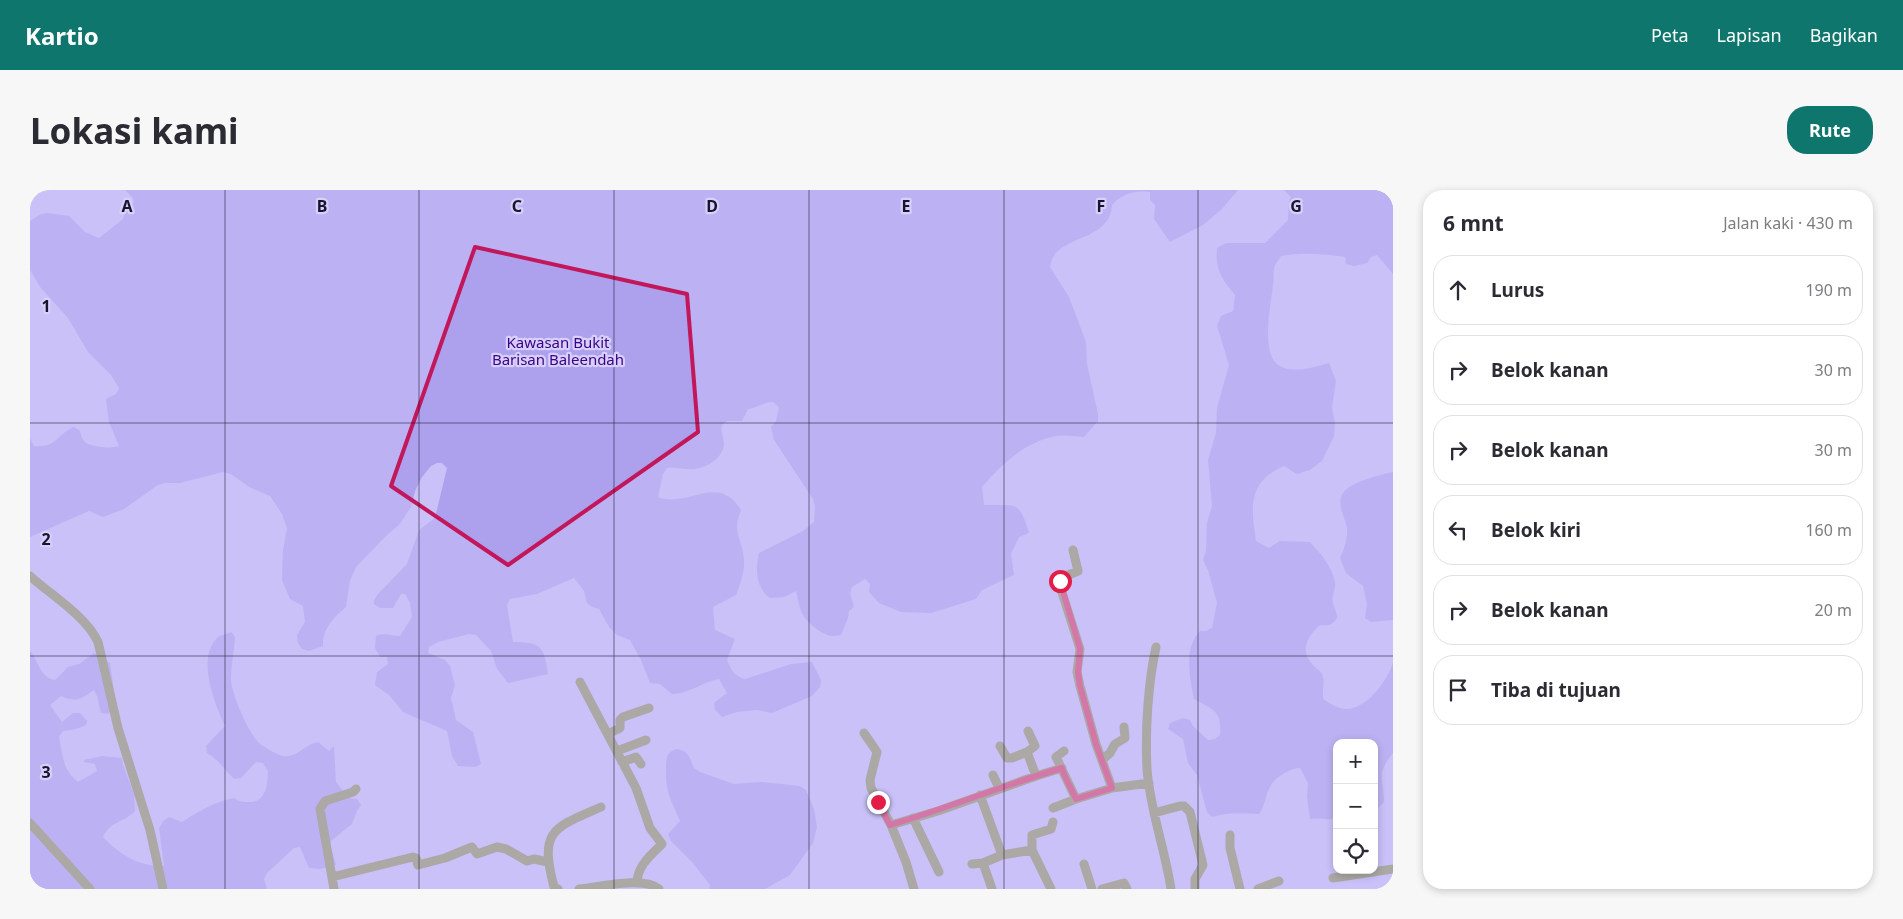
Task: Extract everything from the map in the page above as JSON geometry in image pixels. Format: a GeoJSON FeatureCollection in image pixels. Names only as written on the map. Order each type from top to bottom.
{"type":"FeatureCollection","features":[{"type":"Feature","properties":{"kind":"street"},"geometry":{"type":"LineString","coordinates":[[1072,550],[1078,571],[1061,578],[1059,583],[1080,649],[1078,672],[1080,686],[1096,744],[1112,788]]}},
{"type":"Feature","properties":{"kind":"street"},"geometry":{"type":"LineString","coordinates":[[30,576],[83,621],[98,642],[118,728],[150,830],[163,889]]}},
{"type":"Feature","properties":{"kind":"street"},"geometry":{"type":"LineString","coordinates":[[1156,647],[1151,670],[1147,769],[1154,813],[1167,863],[1171,889]]}},
{"type":"Feature","properties":{"kind":"street"},"geometry":{"type":"LineString","coordinates":[[580,682],[637,791],[650,828],[662,844],[648,856],[638,875],[637,882]]}},
{"type":"Feature","properties":{"kind":"street"},"geometry":{"type":"LineString","coordinates":[[608,734],[620,728],[620,720],[623,717],[649,708]]}},
{"type":"Feature","properties":{"kind":"street"},"geometry":{"type":"LineString","coordinates":[[1103,760],[1115,744],[1125,738],[1124,727]]}},
{"type":"Feature","properties":{"kind":"street"},"geometry":{"type":"LineString","coordinates":[[1000,746],[1006,758],[1012,758],[1027,752],[1035,746],[1028,731]]}},
{"type":"Feature","properties":{"kind":"street"},"geometry":{"type":"LineString","coordinates":[[864,732],[877,752],[870,780],[871,788],[906,862],[914,889]]}},
{"type":"Feature","properties":{"kind":"street"},"geometry":{"type":"LineString","coordinates":[[617,751],[646,740]]}},
{"type":"Feature","properties":{"kind":"street"},"geometry":{"type":"LineString","coordinates":[[1064,751],[1056,757],[1076,799]]}},
{"type":"Feature","properties":{"kind":"street"},"geometry":{"type":"LineString","coordinates":[[1027,752],[1036,776]]}},
{"type":"Feature","properties":{"kind":"street"},"geometry":{"type":"LineString","coordinates":[[622,762],[636,757],[641,764]]}},
{"type":"Feature","properties":{"kind":"street"},"geometry":{"type":"LineString","coordinates":[[890,825],[1062,768]]}},
{"type":"Feature","properties":{"kind":"street"},"geometry":{"type":"LineString","coordinates":[[993,775],[999,788]]}},
{"type":"Feature","properties":{"kind":"street"},"geometry":{"type":"LineString","coordinates":[[1053,808],[1112,788],[1149,783]]}},
{"type":"Feature","properties":{"kind":"street"},"geometry":{"type":"LineString","coordinates":[[334,889],[320,809],[325,801],[353,792],[356,789]]}},
{"type":"Feature","properties":{"kind":"street"},"geometry":{"type":"LineString","coordinates":[[980,795],[1002,856]]}},
{"type":"Feature","properties":{"kind":"street"},"geometry":{"type":"LineString","coordinates":[[1154,813],[1180,806],[1184,806],[1190,812],[1203,865],[1195,879],[1195,889]]}},
{"type":"Feature","properties":{"kind":"street"},"geometry":{"type":"LineString","coordinates":[[558,889],[554,887],[548,862],[553,832],[562,824],[601,807]]}},
{"type":"Feature","properties":{"kind":"street"},"geometry":{"type":"LineString","coordinates":[[913,818],[939,872]]}},
{"type":"Feature","properties":{"kind":"street"},"geometry":{"type":"LineString","coordinates":[[1051,889],[1032,850],[1032,835],[1051,829],[1053,822]]}},
{"type":"Feature","properties":{"kind":"street"},"geometry":{"type":"LineString","coordinates":[[30,823],[90,889]]}},
{"type":"Feature","properties":{"kind":"street"},"geometry":{"type":"LineString","coordinates":[[1230,835],[1230,848],[1240,889]]}},
{"type":"Feature","properties":{"kind":"street"},"geometry":{"type":"LineString","coordinates":[[332,876],[413,857],[416,858],[418,865],[445,858],[472,847],[477,854],[497,847],[506,849],[527,861],[534,859],[548,862]]}},
{"type":"Feature","properties":{"kind":"street"},"geometry":{"type":"LineString","coordinates":[[972,864],[983,863],[1002,856],[1032,850]]}},
{"type":"Feature","properties":{"kind":"street"},"geometry":{"type":"LineString","coordinates":[[983,863],[992,889]]}},
{"type":"Feature","properties":{"kind":"street"},"geometry":{"type":"LineString","coordinates":[[1084,864],[1092,889]]}},
{"type":"Feature","properties":{"kind":"street"},"geometry":{"type":"LineString","coordinates":[[1333,878],[1393,869]]}},
{"type":"Feature","properties":{"kind":"street"},"geometry":{"type":"LineString","coordinates":[[1258,889],[1279,881]]}},
{"type":"Feature","properties":{"kind":"street"},"geometry":{"type":"LineString","coordinates":[[579,889],[627,886],[637,882],[649,884],[659,889]]}},
{"type":"Feature","properties":{"kind":"street"},"geometry":{"type":"LineString","coordinates":[[1102,889],[1124,883],[1127,889]]}},
{"type":"Feature","properties":{"kind":"highlighted area"},"geometry":{"type":"Polygon","coordinates":[[[475,247],[687,294],[698,432],[508,565],[391,486],[475,247]]]}},
{"type":"Feature","properties":{"kind":"green space","name":"Kawasan Bukit Barisan Baleendah"},"geometry":{"type":"Polygon","coordinates":[[[125,190],[1238,190],[1222,209],[1203,225],[1170,242],[1154,219],[1155,205],[1150,200],[1150,192],[1129,194],[1120,198],[1112,205],[1109,217],[1102,226],[1093,233],[1061,248],[1054,256],[1050,267],[1069,297],[1086,342],[1087,364],[1098,421],[1084,437],[1056,436],[1032,444],[1013,456],[982,487],[984,505],[1010,505],[1015,507],[1019,509],[1026,522],[1029,533],[1019,537],[1011,554],[1014,575],[982,590],[976,599],[931,613],[901,612],[879,603],[869,592],[870,584],[865,579],[852,587],[850,593],[854,607],[849,611],[841,635],[830,636],[819,631],[803,615],[796,591],[784,597],[770,598],[759,584],[757,565],[759,553],[803,531],[814,522],[815,506],[813,499],[774,440],[771,427],[776,421],[779,407],[773,402],[748,409],[742,421],[727,421],[722,425],[723,449],[714,461],[695,469],[667,468],[663,474],[658,497],[680,499],[713,492],[723,494],[732,499],[741,510],[737,531],[744,560],[742,578],[736,595],[713,607],[715,630],[735,639],[727,660],[733,672],[745,679],[791,664],[812,662],[821,680],[820,687],[812,696],[772,713],[757,710],[737,712],[722,717],[715,710],[714,703],[727,693],[719,679],[684,692],[672,694],[660,684],[650,683],[641,660],[630,640],[617,635],[609,627],[599,609],[587,603],[584,591],[574,578],[537,594],[510,599],[507,605],[513,642],[530,643],[540,648],[545,658],[548,674],[508,683],[497,669],[491,651],[476,635],[469,634],[438,642],[429,647],[428,653],[445,660],[450,666],[455,685],[451,698],[456,720],[473,732],[481,764],[475,767],[458,766],[452,756],[447,731],[403,712],[389,695],[375,685],[377,672],[388,664],[387,657],[380,657],[375,648],[376,636],[384,634],[400,636],[412,617],[410,603],[405,594],[401,594],[393,608],[380,608],[374,604],[374,600],[407,564],[419,530],[435,518],[447,468],[442,463],[431,466],[422,477],[415,491],[411,507],[399,525],[356,567],[350,581],[346,607],[333,619],[324,634],[323,646],[309,651],[302,649],[298,643],[297,635],[305,622],[303,606],[290,599],[282,580],[283,550],[287,528],[282,514],[270,496],[249,487],[231,474],[223,472],[180,483],[158,485],[124,509],[103,517],[89,511],[30,537],[30,438],[34,446],[48,445],[74,427],[80,431],[86,443],[107,447],[119,446],[109,422],[106,399],[116,394],[119,388],[111,375],[88,352],[68,318],[40,287],[30,270],[30,221],[41,214],[48,213],[69,216],[85,232],[99,238],[123,219],[125,213],[134,202],[133,198],[125,190]]]}},
{"type":"Feature","properties":{"kind":"green space"},"geometry":{"type":"Polygon","coordinates":[[[1284,190],[1393,190],[1393,274],[1377,255],[1371,257],[1367,263],[1354,266],[1346,264],[1345,257],[1297,254],[1281,256],[1275,266],[1268,326],[1269,349],[1272,358],[1282,367],[1295,370],[1329,363],[1336,381],[1332,408],[1335,422],[1334,436],[1322,461],[1310,470],[1297,474],[1284,466],[1272,472],[1263,480],[1254,497],[1253,517],[1256,541],[1269,548],[1280,541],[1310,542],[1332,571],[1335,586],[1333,605],[1337,618],[1330,624],[1320,625],[1311,635],[1306,646],[1307,656],[1323,675],[1324,700],[1343,709],[1354,708],[1375,693],[1386,678],[1393,663],[1393,753],[1382,772],[1384,802],[1378,808],[1378,739],[1333,739],[1333,819],[1310,819],[1307,797],[1308,783],[1300,768],[1287,772],[1275,780],[1268,790],[1263,808],[1259,814],[1241,813],[1212,817],[1207,812],[1197,775],[1188,763],[1183,739],[1168,729],[1170,723],[1183,718],[1190,720],[1193,726],[1208,740],[1215,739],[1220,735],[1218,716],[1211,709],[1194,699],[1189,664],[1191,646],[1195,638],[1200,631],[1212,628],[1217,603],[1208,570],[1203,560],[1206,551],[1207,523],[1212,506],[1208,460],[1216,433],[1217,408],[1229,365],[1217,326],[1221,316],[1233,311],[1235,295],[1226,284],[1218,269],[1217,248],[1226,243],[1265,243],[1288,220],[1291,197],[1284,190]]]}},
{"type":"Feature","properties":{"kind":"green space"},"geometry":{"type":"Polygon","coordinates":[[[1393,472],[1393,620],[1371,622],[1365,618],[1367,604],[1363,586],[1346,573],[1340,558],[1347,528],[1340,502],[1343,493],[1352,486],[1366,479],[1393,472]]]}},
{"type":"Feature","properties":{"kind":"green space"},"geometry":{"type":"Polygon","coordinates":[[[231,632],[235,637],[231,675],[232,687],[241,713],[255,738],[264,747],[283,756],[297,753],[309,745],[318,742],[329,751],[334,746],[336,782],[348,798],[357,799],[361,805],[352,824],[331,841],[330,845],[336,865],[320,869],[309,868],[300,847],[294,848],[267,873],[264,879],[267,889],[30,889],[30,651],[43,673],[50,679],[55,680],[68,667],[79,664],[94,653],[110,663],[116,706],[108,714],[101,713],[94,690],[75,700],[61,696],[50,705],[62,722],[73,713],[80,713],[87,721],[86,725],[63,731],[59,737],[64,762],[69,772],[78,782],[97,771],[95,764],[84,762],[84,760],[102,756],[122,758],[134,794],[135,811],[110,828],[103,837],[123,854],[138,862],[164,866],[159,828],[163,821],[169,817],[182,822],[207,807],[234,798],[243,802],[255,801],[263,796],[267,787],[268,771],[263,763],[256,762],[241,778],[234,779],[218,761],[207,753],[206,746],[225,726],[209,682],[208,658],[211,647],[217,638],[231,632]]]}},
{"type":"Feature","properties":{"kind":"green space"},"geometry":{"type":"Polygon","coordinates":[[[677,749],[684,751],[689,756],[694,768],[700,772],[734,784],[761,782],[800,786],[806,790],[814,809],[817,827],[813,843],[790,875],[765,889],[709,889],[710,885],[692,862],[671,841],[668,834],[680,821],[666,783],[666,760],[671,752],[677,749]]]}},
{"type":"Feature","properties":{"kind":"route"},"geometry":{"type":"LineString","coordinates":[[878,802],[890,825],[938,811],[999,788],[1062,768],[1076,799],[1112,788],[1096,744],[1080,686],[1078,672],[1080,649],[1059,583],[1060,581]]}}]}
